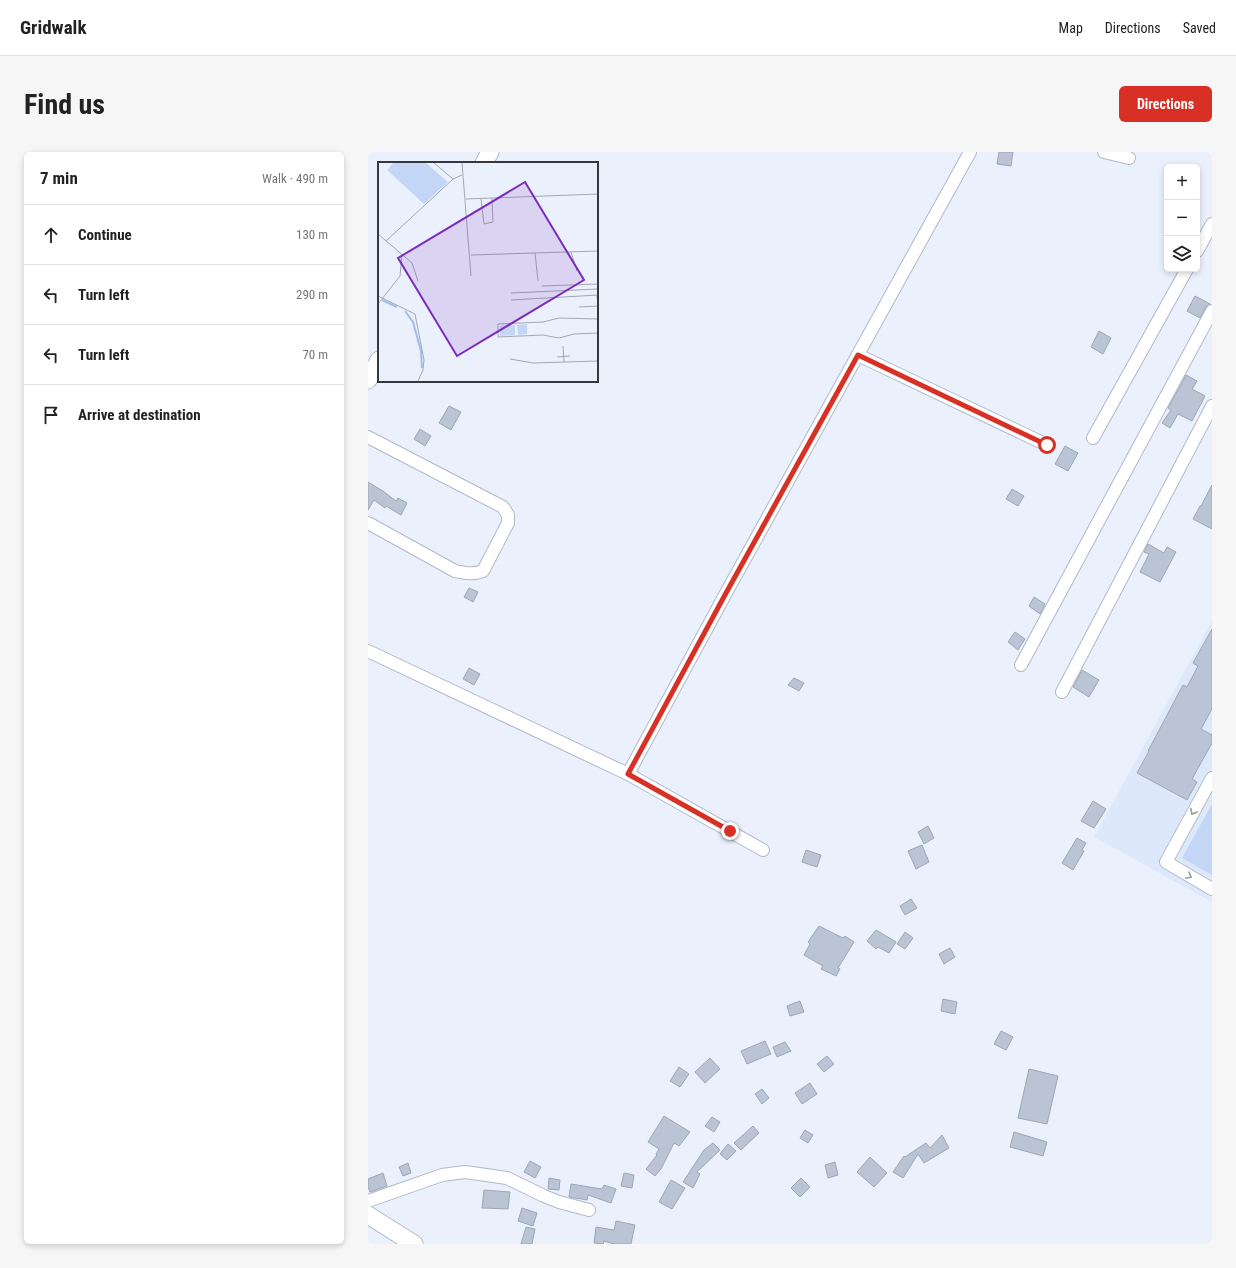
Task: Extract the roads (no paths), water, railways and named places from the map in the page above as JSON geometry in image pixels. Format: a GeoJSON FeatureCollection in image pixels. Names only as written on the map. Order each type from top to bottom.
{"type":"FeatureCollection","features":[{"type":"Feature","properties":{"kind":"street"},"geometry":{"type":"LineString","coordinates":[[485,162],[490,152]]}},
{"type":"Feature","properties":{"kind":"street"},"geometry":{"type":"LineString","coordinates":[[628,774],[726,593],[970,152]]}},
{"type":"Feature","properties":{"kind":"street"},"geometry":{"type":"LineString","coordinates":[[1104,152],[1129,158]]}},
{"type":"Feature","properties":{"kind":"street"},"geometry":{"type":"LineString","coordinates":[[1200,246],[1212,224]]}},
{"type":"Feature","properties":{"kind":"street"},"geometry":{"type":"LineString","coordinates":[[1093,438],[1185,272]]}},
{"type":"Feature","properties":{"kind":"street"},"geometry":{"type":"LineString","coordinates":[[1021,666],[1212,311]]}},
{"type":"Feature","properties":{"kind":"street"},"geometry":{"type":"LineString","coordinates":[[858,355],[1047,445]]}},
{"type":"Feature","properties":{"kind":"street"},"geometry":{"type":"LineString","coordinates":[[368,380],[378,362]]}},
{"type":"Feature","properties":{"kind":"street"},"geometry":{"type":"LineString","coordinates":[[1062,692],[1212,406]]}},
{"type":"Feature","properties":{"kind":"street"},"geometry":{"type":"LineString","coordinates":[[368,437],[503,507],[508,515],[508,523],[483,571],[476,574],[456,570],[368,523]]}},
{"type":"Feature","properties":{"kind":"street"},"geometry":{"type":"LineString","coordinates":[[368,651],[628,774],[762,850]]}},
{"type":"Feature","properties":{"kind":"street"},"geometry":{"type":"LineString","coordinates":[[1212,778],[1166,862],[1212,889]]}},
{"type":"Feature","properties":{"kind":"street"},"geometry":{"type":"LineString","coordinates":[[368,1201],[442,1175],[465,1172],[508,1178],[551,1199],[589,1210]]}},
{"type":"Feature","properties":{"kind":"street"},"geometry":{"type":"LineString","coordinates":[[368,1215],[414,1244]]}}]}
